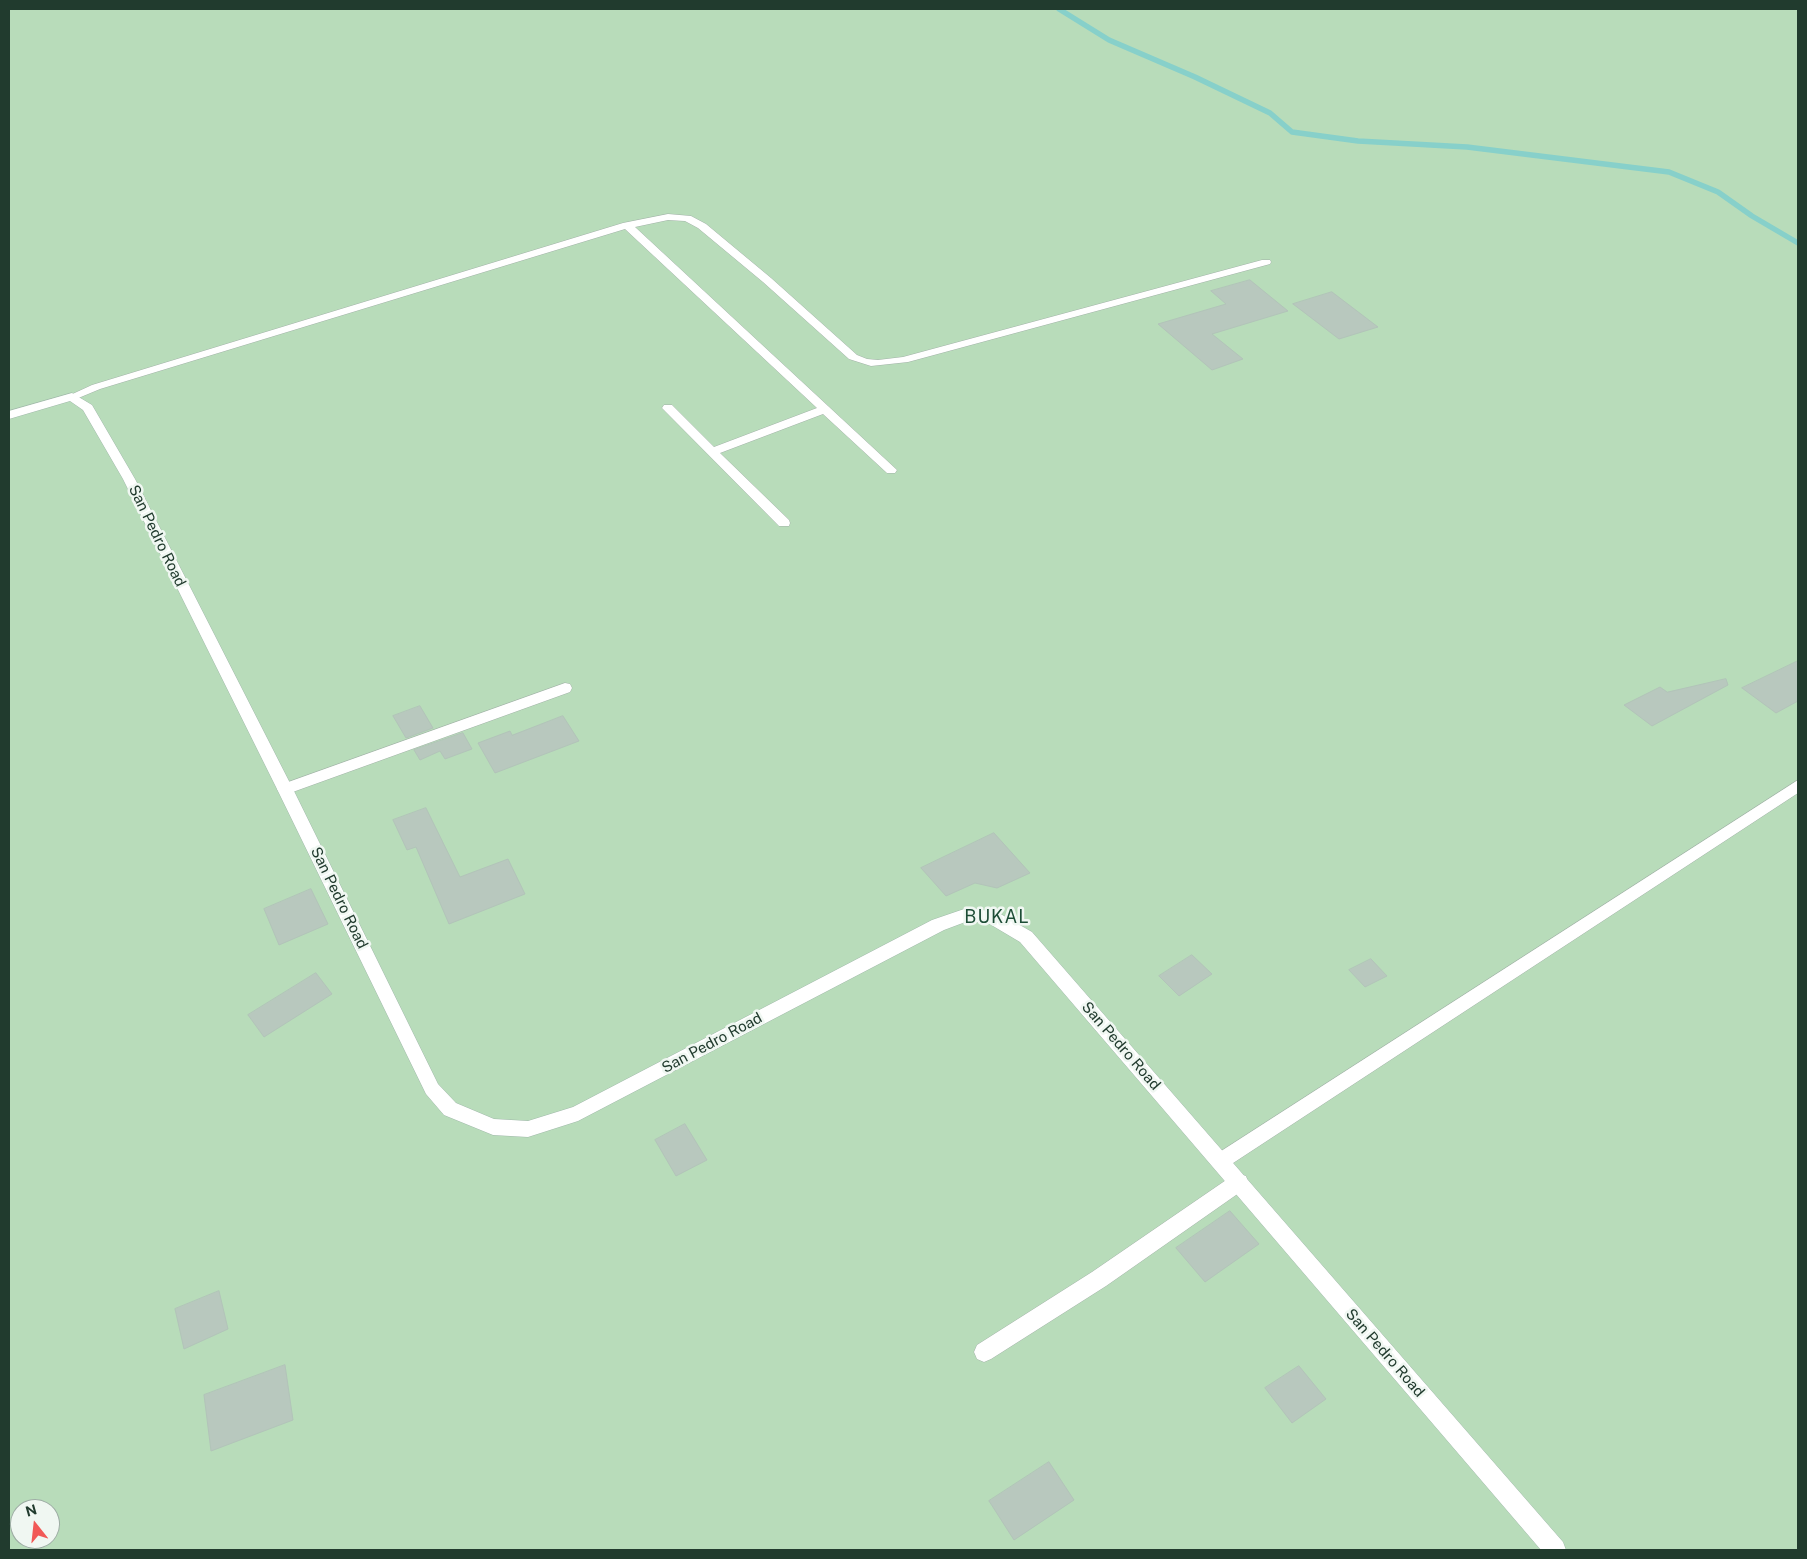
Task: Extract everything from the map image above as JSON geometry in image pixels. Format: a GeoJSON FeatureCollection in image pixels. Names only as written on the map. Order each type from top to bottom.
{"type":"FeatureCollection","features":[{"type":"Feature","properties":{"kind":"street"},"geometry":{"type":"LineString","coordinates":[[9,415],[72,398],[96,387],[627,225],[668,217],[688,218],[702,226],[862,362],[880,363],[904,360],[1266,262]]}},
{"type":"Feature","properties":{"kind":"street"},"geometry":{"type":"LineString","coordinates":[[627,225],[891,470]]}},
{"type":"Feature","properties":{"kind":"street","name":"San Pedro Road"},"geometry":{"type":"LineString","coordinates":[[72,398],[88,408],[128,479],[286,788],[432,1089],[450,1109],[493,1128],[528,1129],[578,1113],[938,925],[967,914],[991,917],[1026,937],[1555,1550]]}},
{"type":"Feature","properties":{"kind":"street"},"geometry":{"type":"LineString","coordinates":[[668,408],[784,523]]}},
{"type":"Feature","properties":{"kind":"street"},"geometry":{"type":"LineString","coordinates":[[712,452],[825,409]]}},
{"type":"Feature","properties":{"kind":"street"},"geometry":{"type":"LineString","coordinates":[[286,788],[565,688]]}},
{"type":"Feature","properties":{"kind":"street"},"geometry":{"type":"LineString","coordinates":[[1221,1161],[1798,786]]}},
{"type":"Feature","properties":{"kind":"street"},"geometry":{"type":"LineString","coordinates":[[984,1352],[1099,1278],[1239,1182]]}},
{"type":"Feature","properties":{"kind":"green space"},"geometry":{"type":"Polygon","coordinates":[[[9,9],[1798,9],[1798,1550],[9,1550],[9,9]]]}},
{"type":"Feature","properties":{"kind":"building"},"geometry":{"type":"Polygon","coordinates":[[[1250,280],[1288,311],[1212,334],[1243,359],[1212,370],[1158,324],[1226,304],[1211,291],[1250,280]]]}},
{"type":"Feature","properties":{"kind":"building"},"geometry":{"type":"Polygon","coordinates":[[[1332,292],[1378,327],[1339,339],[1293,304],[1332,292]]]}},
{"type":"Feature","properties":{"kind":"building"},"geometry":{"type":"Polygon","coordinates":[[[1798,661],[1798,701],[1776,713],[1742,688],[1798,661]]]}},
{"type":"Feature","properties":{"kind":"building"},"geometry":{"type":"Polygon","coordinates":[[[1726,679],[1728,685],[1652,726],[1624,705],[1660,687],[1667,692],[1726,679]]]}},
{"type":"Feature","properties":{"kind":"building"},"geometry":{"type":"Polygon","coordinates":[[[420,706],[433,728],[406,738],[393,716],[420,706]]]}},
{"type":"Feature","properties":{"kind":"building"},"geometry":{"type":"Polygon","coordinates":[[[563,716],[579,741],[495,773],[478,743],[510,731],[512,735],[563,716]]]}},
{"type":"Feature","properties":{"kind":"building"},"geometry":{"type":"Polygon","coordinates":[[[463,733],[472,749],[445,759],[440,751],[420,760],[414,750],[463,733]]]}},
{"type":"Feature","properties":{"kind":"building"},"geometry":{"type":"Polygon","coordinates":[[[426,808],[460,877],[508,859],[525,894],[449,924],[416,847],[407,850],[393,820],[426,808]]]}},
{"type":"Feature","properties":{"kind":"building"},"geometry":{"type":"Polygon","coordinates":[[[994,833],[1030,873],[997,888],[975,883],[946,896],[921,868],[994,833]]]}},
{"type":"Feature","properties":{"kind":"building"},"geometry":{"type":"Polygon","coordinates":[[[311,889],[328,924],[279,945],[264,909],[311,889]]]}},
{"type":"Feature","properties":{"kind":"building"},"geometry":{"type":"Polygon","coordinates":[[[1192,955],[1212,974],[1179,996],[1159,976],[1192,955]]]}},
{"type":"Feature","properties":{"kind":"building"},"geometry":{"type":"Polygon","coordinates":[[[1371,959],[1387,976],[1365,987],[1349,970],[1371,959]]]}},
{"type":"Feature","properties":{"kind":"building"},"geometry":{"type":"Polygon","coordinates":[[[316,973],[332,994],[264,1037],[248,1015],[316,973]]]}},
{"type":"Feature","properties":{"kind":"building"},"geometry":{"type":"Polygon","coordinates":[[[685,1124],[707,1160],[676,1176],[655,1140],[685,1124]]]}},
{"type":"Feature","properties":{"kind":"building"},"geometry":{"type":"Polygon","coordinates":[[[1230,1211],[1259,1244],[1205,1282],[1176,1248],[1230,1211]]]}},
{"type":"Feature","properties":{"kind":"building"},"geometry":{"type":"Polygon","coordinates":[[[219,1291],[228,1329],[184,1349],[175,1309],[219,1291]]]}},
{"type":"Feature","properties":{"kind":"building"},"geometry":{"type":"Polygon","coordinates":[[[285,1365],[293,1420],[211,1451],[204,1395],[285,1365]]]}},
{"type":"Feature","properties":{"kind":"building"},"geometry":{"type":"Polygon","coordinates":[[[1299,1366],[1326,1399],[1292,1423],[1265,1388],[1299,1366]]]}},
{"type":"Feature","properties":{"kind":"building"},"geometry":{"type":"Polygon","coordinates":[[[1049,1462],[1074,1500],[1014,1540],[989,1501],[1049,1462]]]}},
{"type":"Feature","properties":{"kind":"waterway"},"geometry":{"type":"LineString","coordinates":[[1059,9],[1109,40],[1195,77],[1270,113],[1292,132],[1358,141],[1467,147],[1669,172],[1718,192],[1752,216],[1798,243]]}},
{"type":"Feature","properties":{"kind":"district","name":"BUKAL"},"geometry":{"type":"Point","coordinates":[997,917]}}]}
